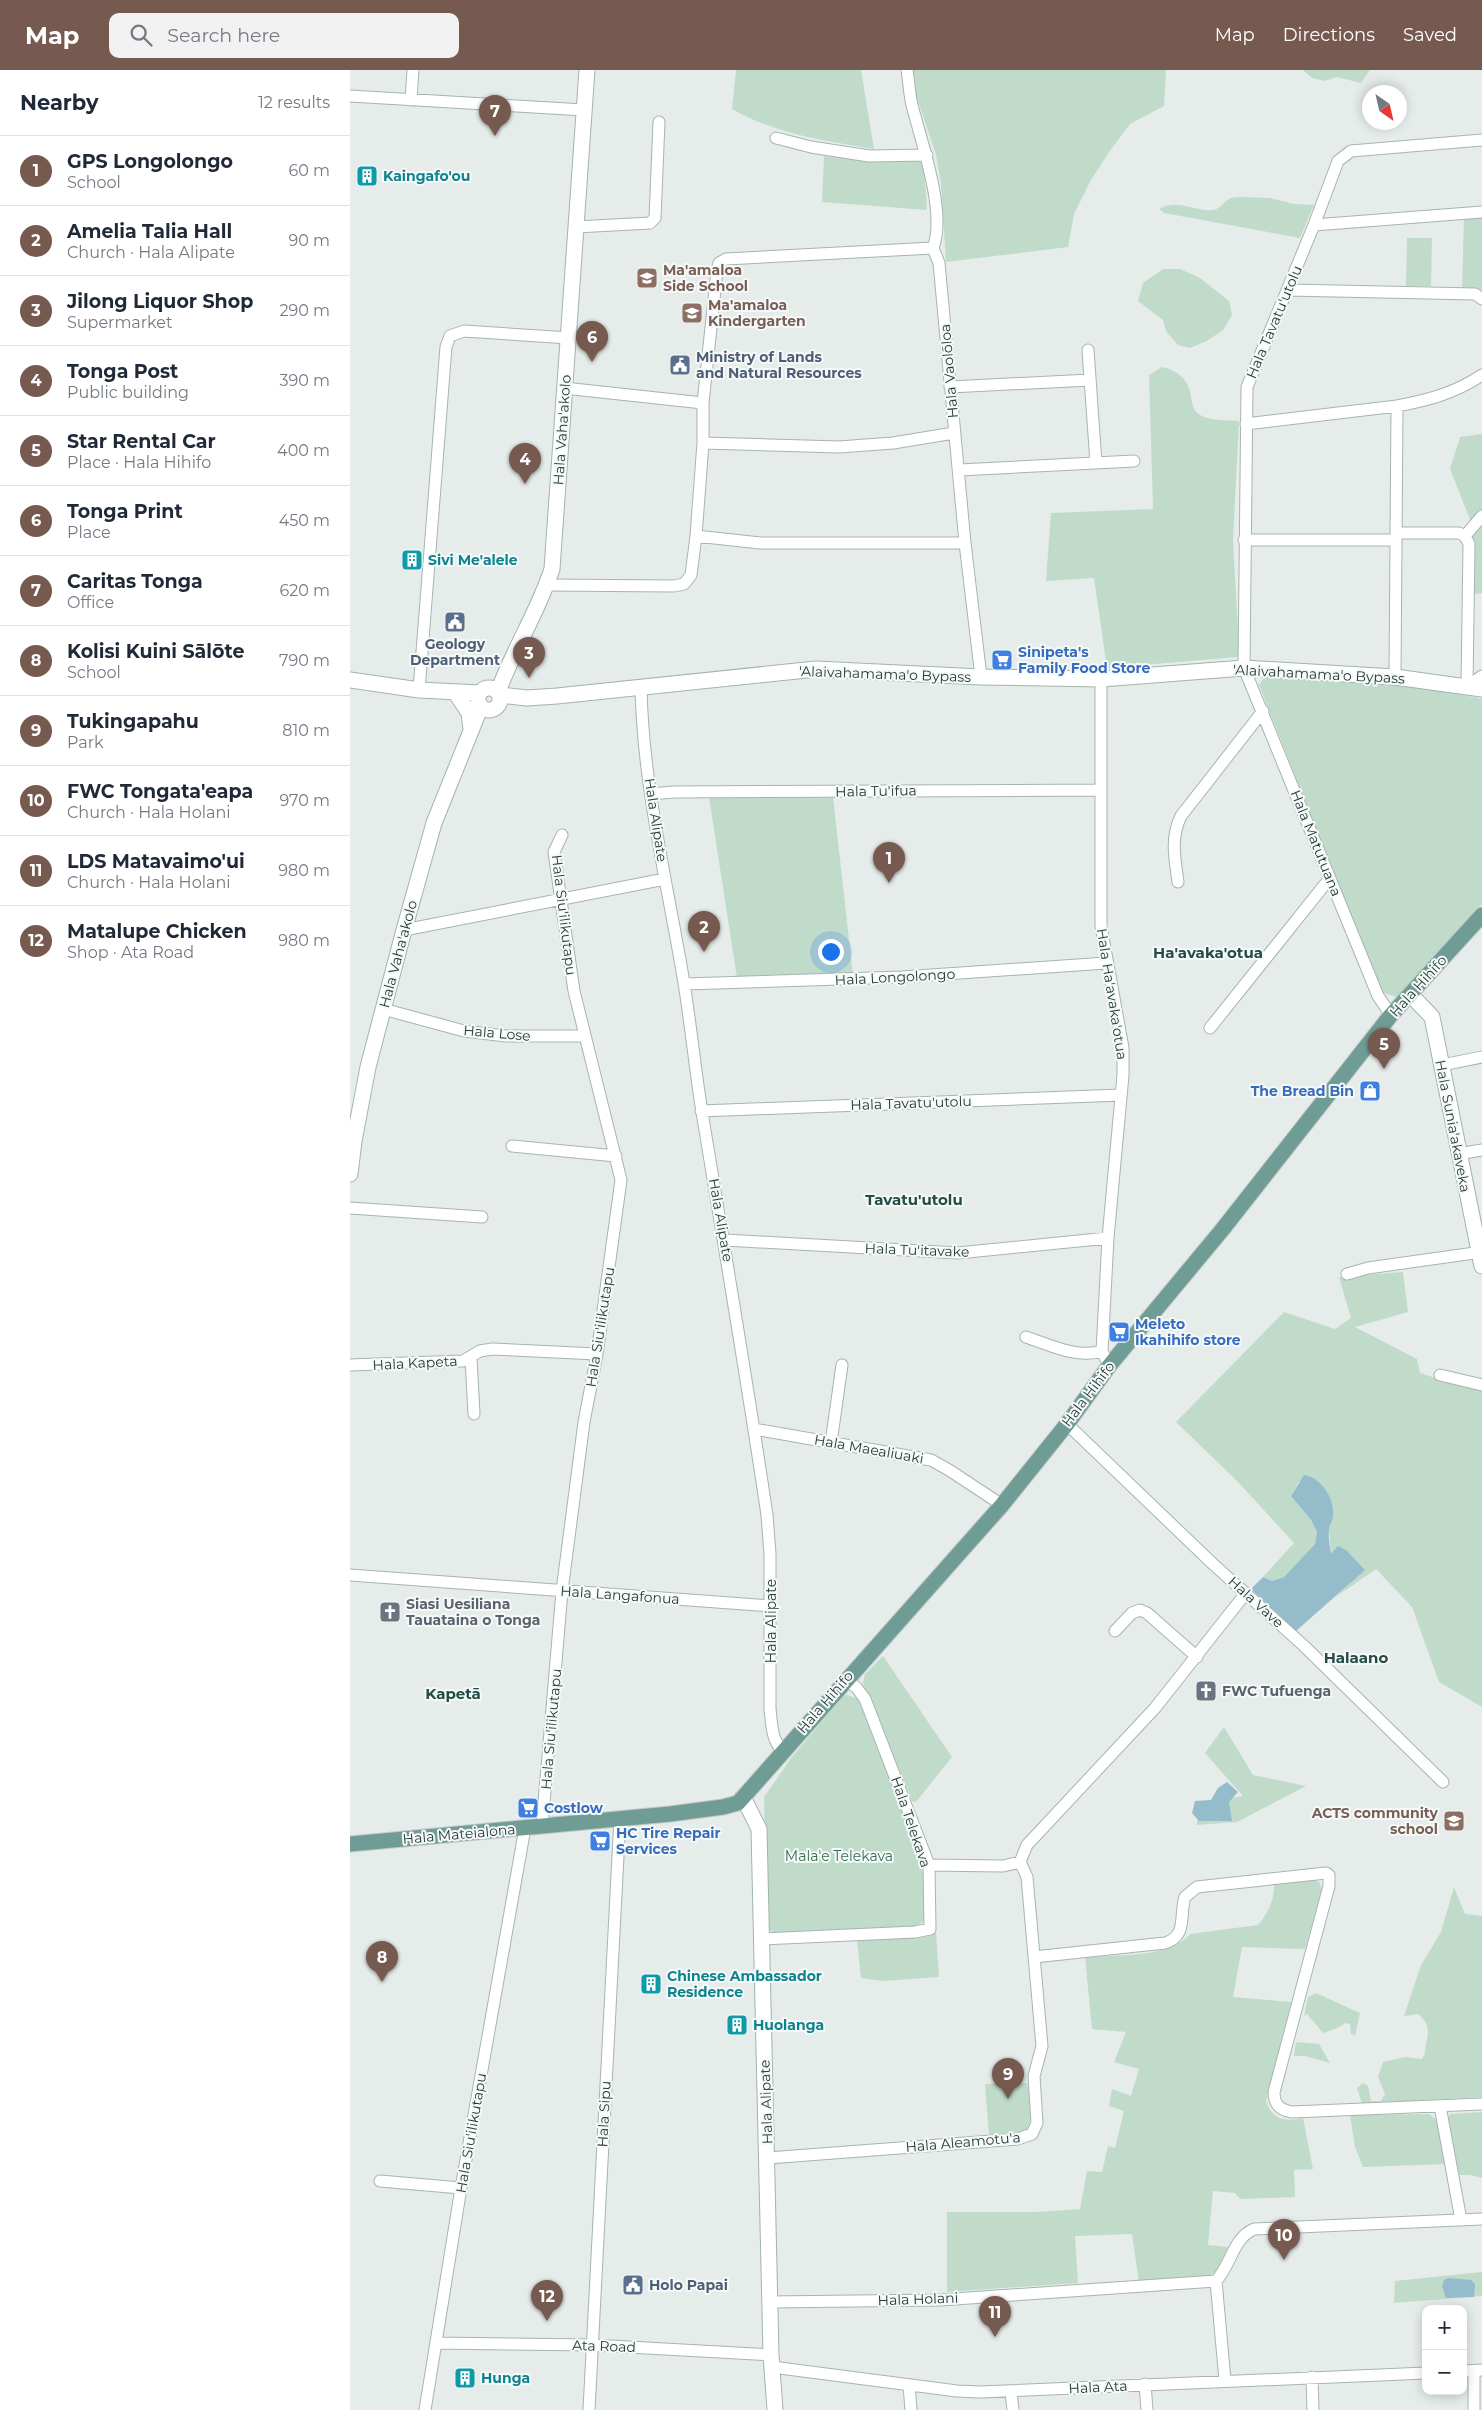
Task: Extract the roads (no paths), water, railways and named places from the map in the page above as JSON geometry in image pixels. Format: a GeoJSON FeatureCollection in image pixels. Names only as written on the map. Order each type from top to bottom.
{"type":"FeatureCollection","features":[{"type":"Feature","properties":{"kind":"main road","name":"Hala Vaha'akolo"},"geometry":{"type":"LineString","coordinates":[[350,1174],[355,1103],[434,823],[469,735],[508,664],[552,569],[587,70]]}},
{"type":"Feature","properties":{"kind":"main road"},"geometry":{"type":"LineString","coordinates":[[508,664],[514,684],[525,697]]}},
{"type":"Feature","properties":{"kind":"main road","name":"'Alaivahamama'o Bypass"},"geometry":{"type":"LineString","coordinates":[[350,680],[489,699],[641,688],[816,670],[981,677],[1101,679],[1244,668],[1394,677],[1475,687]]}},
{"type":"Feature","properties":{"kind":"main road"},"geometry":{"type":"LineString","coordinates":[[452,694],[469,714],[469,735]]}},
{"type":"Feature","properties":{"kind":"main road","name":"Hala Hihifo"},"geometry":{"type":"LineString","coordinates":[[743,1797],[1002,1505],[1109,1366],[1222,1230],[1392,1015],[1482,915]]}},
{"type":"Feature","properties":{"kind":"main road","name":"Hala Sunia'akaveka"},"geometry":{"type":"LineString","coordinates":[[1410,994],[1432,1017],[1458,1154],[1481,1257]]}},
{"type":"Feature","properties":{"kind":"main road","name":"Hala Mateialona"},"geometry":{"type":"LineString","coordinates":[[350,1844],[723,1807],[738,1803],[743,1797]]}},
{"type":"Feature","properties":{"kind":"main road","name":"Hala Alipate"},"geometry":{"type":"LineString","coordinates":[[743,1797],[759,1829],[760,1938],[768,2158],[770,2302],[775,2410]]}},
{"type":"Feature","properties":{"kind":"street"},"geometry":{"type":"LineString","coordinates":[[411,100],[413,70]]}},
{"type":"Feature","properties":{"kind":"street","name":"Hala Vaolōloa"},"geometry":{"type":"LineString","coordinates":[[907,70],[911,103],[927,155],[938,237],[933,248],[939,263],[954,432],[960,470],[965,543],[981,677]]}},
{"type":"Feature","properties":{"kind":"street"},"geometry":{"type":"LineString","coordinates":[[350,96],[584,110]]}},
{"type":"Feature","properties":{"kind":"street"},"geometry":{"type":"LineString","coordinates":[[576,226],[650,223],[655,218],[659,122]]}},
{"type":"Feature","properties":{"kind":"street"},"geometry":{"type":"LineString","coordinates":[[776,138],[810,148],[869,156],[927,155]]}},
{"type":"Feature","properties":{"kind":"street","name":"Hala Tavatu'utolu"},"geometry":{"type":"LineString","coordinates":[[1244,668],[1247,387],[1314,226],[1338,161],[1351,151],[1482,140]]}},
{"type":"Feature","properties":{"kind":"street"},"geometry":{"type":"LineString","coordinates":[[1314,226],[1482,212]]}},
{"type":"Feature","properties":{"kind":"street"},"geometry":{"type":"LineString","coordinates":[[546,585],[674,586],[684,584],[691,575],[703,443],[703,403],[719,263],[726,259],[933,248]]}},
{"type":"Feature","properties":{"kind":"street"},"geometry":{"type":"LineString","coordinates":[[1288,290],[1475,294],[1482,299]]}},
{"type":"Feature","properties":{"kind":"street"},"geometry":{"type":"LineString","coordinates":[[420,690],[446,347],[450,336],[464,331],[569,338]]}},
{"type":"Feature","properties":{"kind":"street"},"geometry":{"type":"LineString","coordinates":[[1088,350],[1096,463]]}},
{"type":"Feature","properties":{"kind":"street"},"geometry":{"type":"LineString","coordinates":[[1246,424],[1397,406],[1437,398],[1461,389],[1482,375]]}},
{"type":"Feature","properties":{"kind":"street"},"geometry":{"type":"LineString","coordinates":[[950,387],[1090,380]]}},
{"type":"Feature","properties":{"kind":"street"},"geometry":{"type":"LineString","coordinates":[[564,388],[703,403]]}},
{"type":"Feature","properties":{"kind":"street"},"geometry":{"type":"LineString","coordinates":[[1394,677],[1397,406]]}},
{"type":"Feature","properties":{"kind":"street"},"geometry":{"type":"LineString","coordinates":[[703,443],[839,447],[894,443],[954,432]]}},
{"type":"Feature","properties":{"kind":"street"},"geometry":{"type":"LineString","coordinates":[[960,470],[1134,461]]}},
{"type":"Feature","properties":{"kind":"street"},"geometry":{"type":"LineString","coordinates":[[1465,536],[1482,516]]}},
{"type":"Feature","properties":{"kind":"street"},"geometry":{"type":"LineString","coordinates":[[1244,540],[1396,537],[1458,533],[1465,536],[1469,544],[1475,687]]}},
{"type":"Feature","properties":{"kind":"street"},"geometry":{"type":"LineString","coordinates":[[696,536],[760,543],[965,543]]}},
{"type":"Feature","properties":{"kind":"street","name":"Hala Matutuana"},"geometry":{"type":"LineString","coordinates":[[1244,668],[1378,996],[1392,1015]]}},
{"type":"Feature","properties":{"kind":"street"},"geometry":{"type":"LineString","coordinates":[[1475,687],[1482,676]]}},
{"type":"Feature","properties":{"kind":"street","name":"Hala Ha'avaka'otua"},"geometry":{"type":"LineString","coordinates":[[1101,679],[1101,926],[1106,963],[1123,1048],[1121,1095],[1108,1238],[1102,1351],[1109,1366]]}},
{"type":"Feature","properties":{"kind":"street","name":"Hala Alipate"},"geometry":{"type":"LineString","coordinates":[[641,688],[642,728],[652,794],[684,984],[701,1111],[725,1240],[767,1515],[771,1606],[770,1709],[773,1734],[777,1745],[783,1751]]}},
{"type":"Feature","properties":{"kind":"street"},"geometry":{"type":"LineString","coordinates":[[1178,882],[1174,846],[1175,829],[1181,816],[1263,711]]}},
{"type":"Feature","properties":{"kind":"street","name":"Hala Tu'ifua"},"geometry":{"type":"LineString","coordinates":[[652,794],[674,792],[1100,790]]}},
{"type":"Feature","properties":{"kind":"street","name":"Hala Siu'ilikutapu"},"geometry":{"type":"LineString","coordinates":[[542,1826],[562,1591],[584,1422],[597,1354],[621,1191],[621,1180],[616,1156],[574,991],[559,899],[554,852],[562,835]]}},
{"type":"Feature","properties":{"kind":"street"},"geometry":{"type":"LineString","coordinates":[[1210,1028],[1330,878]]}},
{"type":"Feature","properties":{"kind":"street"},"geometry":{"type":"LineString","coordinates":[[404,930],[665,879]]}},
{"type":"Feature","properties":{"kind":"street","name":"Hala Longolongo"},"geometry":{"type":"LineString","coordinates":[[684,984],[902,977],[1106,963]]}},
{"type":"Feature","properties":{"kind":"street","name":"Hala Lose"},"geometry":{"type":"LineString","coordinates":[[383,1009],[464,1032],[506,1036],[585,1036]]}},
{"type":"Feature","properties":{"kind":"street"},"geometry":{"type":"LineString","coordinates":[[1442,1065],[1482,1057]]}},
{"type":"Feature","properties":{"kind":"street","name":"Hala Tavatu'utolu"},"geometry":{"type":"LineString","coordinates":[[701,1111],[1121,1095]]}},
{"type":"Feature","properties":{"kind":"street"},"geometry":{"type":"LineString","coordinates":[[512,1146],[616,1156]]}},
{"type":"Feature","properties":{"kind":"street"},"geometry":{"type":"LineString","coordinates":[[1458,1154],[1482,1150]]}},
{"type":"Feature","properties":{"kind":"street"},"geometry":{"type":"LineString","coordinates":[[350,1208],[482,1217]]}},
{"type":"Feature","properties":{"kind":"street","name":"Hala Tu'itavake"},"geometry":{"type":"LineString","coordinates":[[725,1240],[958,1252],[1108,1238]]}},
{"type":"Feature","properties":{"kind":"street"},"geometry":{"type":"LineString","coordinates":[[1347,1274],[1368,1268],[1481,1257]]}},
{"type":"Feature","properties":{"kind":"street"},"geometry":{"type":"LineString","coordinates":[[1026,1337],[1070,1352],[1091,1354],[1102,1351]]}},
{"type":"Feature","properties":{"kind":"street","name":"Hala Kapeta"},"geometry":{"type":"LineString","coordinates":[[350,1365],[463,1361],[480,1351],[492,1349],[597,1354]]}},
{"type":"Feature","properties":{"kind":"street"},"geometry":{"type":"LineString","coordinates":[[471,1358],[474,1414]]}},
{"type":"Feature","properties":{"kind":"street"},"geometry":{"type":"LineString","coordinates":[[831,1443],[842,1365]]}},
{"type":"Feature","properties":{"kind":"street"},"geometry":{"type":"LineString","coordinates":[[1440,1375],[1482,1385]]}},
{"type":"Feature","properties":{"kind":"street","name":"Hala Vave"},"geometry":{"type":"LineString","coordinates":[[1066,1424],[1443,1782]]}},
{"type":"Feature","properties":{"kind":"street","name":"Hala Maealiuaki"},"geometry":{"type":"LineString","coordinates":[[754,1429],[931,1460],[1002,1505]]}},
{"type":"Feature","properties":{"kind":"street","name":"Hala Langafonua"},"geometry":{"type":"LineString","coordinates":[[350,1575],[771,1606]]}},
{"type":"Feature","properties":{"kind":"street"},"geometry":{"type":"LineString","coordinates":[[929,1865],[1003,1866],[1020,1862],[1027,1845],[1150,1715],[1246,1593]]}},
{"type":"Feature","properties":{"kind":"street"},"geometry":{"type":"LineString","coordinates":[[1115,1631],[1132,1613],[1140,1610],[1147,1613],[1197,1657]]}},
{"type":"Feature","properties":{"kind":"street","name":"Hala Telekava"},"geometry":{"type":"LineString","coordinates":[[760,1938],[906,1932],[930,1929],[929,1865],[865,1699],[856,1687],[845,1680]]}},
{"type":"Feature","properties":{"kind":"street","name":"Hala Sipu"},"geometry":{"type":"LineString","coordinates":[[589,2410],[620,1818]]}},
{"type":"Feature","properties":{"kind":"street","name":"Hala Siu'ilikutapu"},"geometry":{"type":"LineString","coordinates":[[425,2410],[461,2188],[525,1828]]}},
{"type":"Feature","properties":{"kind":"street","name":"Hala Aleamotu'a"},"geometry":{"type":"LineString","coordinates":[[768,2158],[1018,2139],[1032,2134],[1037,2123],[1034,2076],[1042,2046],[1027,1877],[1020,1862]]}},
{"type":"Feature","properties":{"kind":"street"},"geometry":{"type":"LineString","coordinates":[[1034,1957],[1172,1941],[1176,1938],[1183,1925],[1185,1897],[1197,1887],[1319,1872],[1329,1875],[1329,1886],[1274,2092],[1274,2100],[1278,2107],[1292,2112],[1482,2104]]}},
{"type":"Feature","properties":{"kind":"street"},"geometry":{"type":"LineString","coordinates":[[1440,2106],[1461,2220]]}},
{"type":"Feature","properties":{"kind":"street"},"geometry":{"type":"LineString","coordinates":[[380,2181],[461,2188]]}},
{"type":"Feature","properties":{"kind":"street"},"geometry":{"type":"LineString","coordinates":[[1225,2380],[1216,2281],[1223,2273],[1241,2237],[1254,2229],[1482,2219]]}},
{"type":"Feature","properties":{"kind":"street","name":"Hala Holani"},"geometry":{"type":"LineString","coordinates":[[770,2302],[940,2300],[1216,2281]]}},
{"type":"Feature","properties":{"kind":"street","name":"Ata Road"},"geometry":{"type":"LineString","coordinates":[[436,2344],[592,2345],[772,2361]]}},
{"type":"Feature","properties":{"kind":"street","name":"Hala Ata"},"geometry":{"type":"LineString","coordinates":[[772,2361],[958,2392],[1011,2392],[1225,2380],[1422,2372]]}},
{"type":"Feature","properties":{"kind":"street"},"geometry":{"type":"LineString","coordinates":[[1473,2371],[1474,2410]]}},
{"type":"Feature","properties":{"kind":"street"},"geometry":{"type":"LineString","coordinates":[[1312,2377],[1313,2410]]}},
{"type":"Feature","properties":{"kind":"street"},"geometry":{"type":"LineString","coordinates":[[1145,2384],[1146,2410]]}},
{"type":"Feature","properties":{"kind":"street"},"geometry":{"type":"LineString","coordinates":[[909,2385],[911,2410]]}},
{"type":"Feature","properties":{"kind":"street"},"geometry":{"type":"LineString","coordinates":[[1011,2392],[1013,2410]]}},
{"type":"Feature","properties":{"kind":"water"},"geometry":{"type":"Polygon","coordinates":[[[1304,1475],[1321,1484],[1332,1503],[1333,1518],[1329,1534],[1331,1554],[1338,1546],[1346,1550],[1365,1570],[1296,1631],[1251,1589],[1263,1577],[1272,1581],[1284,1577],[1315,1544],[1317,1532],[1311,1520],[1291,1496],[1304,1475]]]}},
{"type":"Feature","properties":{"kind":"water"},"geometry":{"type":"Polygon","coordinates":[[[1227,1782],[1238,1792],[1229,1802],[1232,1821],[1199,1821],[1192,1813],[1195,1801],[1211,1800],[1218,1788],[1227,1782]]]}},
{"type":"Feature","properties":{"kind":"water"},"geometry":{"type":"Polygon","coordinates":[[[1449,2278],[1471,2280],[1475,2284],[1474,2297],[1446,2298],[1442,2286],[1444,2280],[1449,2278]]]}},
{"type":"Feature","properties":{"kind":"place","name":"Caritas Tonga"},"geometry":{"type":"Point","coordinates":[495,136]}},
{"type":"Feature","properties":{"kind":"place","name":"Kaingafo'ou"},"geometry":{"type":"Point","coordinates":[367,176]}},
{"type":"Feature","properties":{"kind":"place","name":"Ma'amaloa Side School"},"geometry":{"type":"Point","coordinates":[647,278]}},
{"type":"Feature","properties":{"kind":"place","name":"Ma'amaloa Kindergarten"},"geometry":{"type":"Point","coordinates":[692,313]}},
{"type":"Feature","properties":{"kind":"place","name":"Tonga Print"},"geometry":{"type":"Point","coordinates":[592,362]}},
{"type":"Feature","properties":{"kind":"place","name":"Ministry of Lands and Natural Resources"},"geometry":{"type":"Point","coordinates":[680,365]}},
{"type":"Feature","properties":{"kind":"place","name":"Tonga Post"},"geometry":{"type":"Point","coordinates":[525,484]}},
{"type":"Feature","properties":{"kind":"place","name":"Sivi Me'alele"},"geometry":{"type":"Point","coordinates":[412,560]}},
{"type":"Feature","properties":{"kind":"place","name":"Geology Department"},"geometry":{"type":"Point","coordinates":[455,622]}},
{"type":"Feature","properties":{"kind":"place","name":"Sinipeta's Family Food Store"},"geometry":{"type":"Point","coordinates":[1002,660]}},
{"type":"Feature","properties":{"kind":"place","name":"Jilong Liquor Shop"},"geometry":{"type":"Point","coordinates":[529,678]}},
{"type":"Feature","properties":{"kind":"place","name":"GPS Longolongo"},"geometry":{"type":"Point","coordinates":[889,883]}},
{"type":"Feature","properties":{"kind":"place","name":"Amelia Talia Hall"},"geometry":{"type":"Point","coordinates":[704,952]}},
{"type":"Feature","properties":{"kind":"place","name":"Star Rental Car"},"geometry":{"type":"Point","coordinates":[1384,1069]}},
{"type":"Feature","properties":{"kind":"place","name":"The Bread Bin"},"geometry":{"type":"Point","coordinates":[1370,1091]}},
{"type":"Feature","properties":{"kind":"place","name":"Meleto Ikahihifo store"},"geometry":{"type":"Point","coordinates":[1119,1332]}},
{"type":"Feature","properties":{"kind":"place","name":"Siasi Uesiliana Tauataina o Tonga"},"geometry":{"type":"Point","coordinates":[390,1612]}},
{"type":"Feature","properties":{"kind":"place","name":"FWC Tufuenga"},"geometry":{"type":"Point","coordinates":[1206,1691]}},
{"type":"Feature","properties":{"kind":"place","name":"Costlow"},"geometry":{"type":"Point","coordinates":[528,1808]}},
{"type":"Feature","properties":{"kind":"place","name":"ACTS community school"},"geometry":{"type":"Point","coordinates":[1454,1821]}},
{"type":"Feature","properties":{"kind":"place","name":"HC Tire Repair Services"},"geometry":{"type":"Point","coordinates":[600,1841]}},
{"type":"Feature","properties":{"kind":"place","name":"Kolisi Kuini Sālōte"},"geometry":{"type":"Point","coordinates":[382,1982]}},
{"type":"Feature","properties":{"kind":"place","name":"Chinese Ambassador Residence"},"geometry":{"type":"Point","coordinates":[651,1984]}},
{"type":"Feature","properties":{"kind":"place","name":"Huolanga"},"geometry":{"type":"Point","coordinates":[737,2025]}},
{"type":"Feature","properties":{"kind":"place","name":"Tukingapahu"},"geometry":{"type":"Point","coordinates":[1008,2099]}},
{"type":"Feature","properties":{"kind":"place","name":"FWC Tongata'eapa"},"geometry":{"type":"Point","coordinates":[1284,2260]}},
{"type":"Feature","properties":{"kind":"place","name":"Holo Papai"},"geometry":{"type":"Point","coordinates":[633,2285]}},
{"type":"Feature","properties":{"kind":"place","name":"Matalupe Chicken"},"geometry":{"type":"Point","coordinates":[547,2321]}},
{"type":"Feature","properties":{"kind":"place","name":"LDS Matavaimo'ui"},"geometry":{"type":"Point","coordinates":[995,2337]}},
{"type":"Feature","properties":{"kind":"place","name":"Hunga"},"geometry":{"type":"Point","coordinates":[465,2378]}},
{"type":"Feature","properties":{"kind":"district","name":"Ha'avaka'otua"},"geometry":{"type":"Point","coordinates":[1208,953]}},
{"type":"Feature","properties":{"kind":"district","name":"Tavatu'utolu"},"geometry":{"type":"Point","coordinates":[914,1200]}},
{"type":"Feature","properties":{"kind":"district","name":"Halaano"},"geometry":{"type":"Point","coordinates":[1356,1658]}},
{"type":"Feature","properties":{"kind":"district","name":"Kapetā"},"geometry":{"type":"Point","coordinates":[453,1694]}},
{"type":"Feature","properties":{"kind":"park label","name":"Mala'e Telekava"},"geometry":{"type":"Point","coordinates":[839,1856]}}]}
